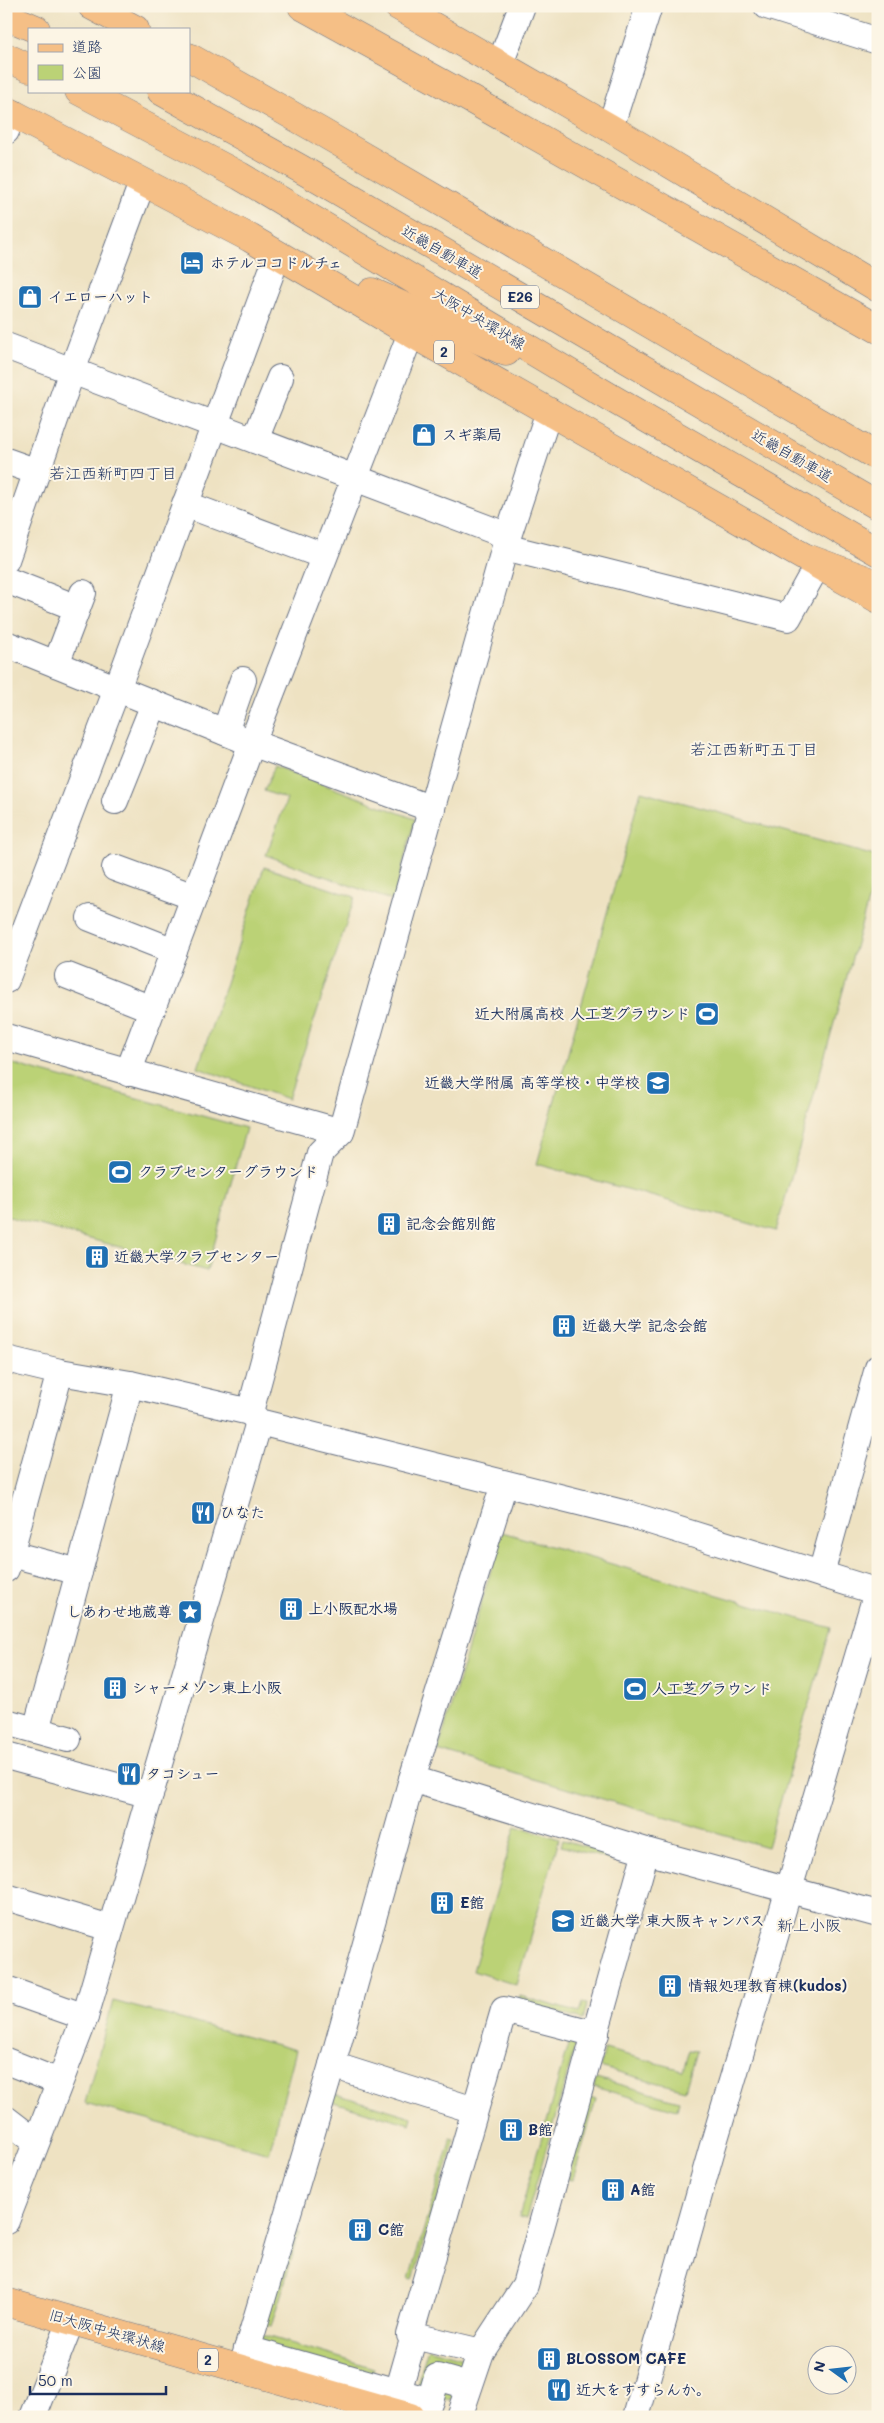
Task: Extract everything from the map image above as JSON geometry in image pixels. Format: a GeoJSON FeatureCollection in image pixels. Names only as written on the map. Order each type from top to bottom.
{"type":"FeatureCollection","features":[{"type":"Feature","properties":{"kind":"main road"},"geometry":{"type":"LineString","coordinates":[[92,6],[132,28]]}},
{"type":"Feature","properties":{"kind":"main road"},"geometry":{"type":"LineString","coordinates":[[302,6],[476,101],[878,329]]}},
{"type":"Feature","properties":{"kind":"main road"},"geometry":{"type":"LineString","coordinates":[[398,6],[610,128],[878,288]]}},
{"type":"Feature","properties":{"kind":"main road"},"geometry":{"type":"LineString","coordinates":[[6,16],[34,28]]}},
{"type":"Feature","properties":{"kind":"main road"},"geometry":{"type":"LineString","coordinates":[[6,58],[28,68]]}},
{"type":"Feature","properties":{"kind":"main road"},"geometry":{"type":"LineString","coordinates":[[190,58],[318,130],[878,457]]}},
{"type":"Feature","properties":{"kind":"main road","name":"大阪中央環状線"},"geometry":{"type":"LineString","coordinates":[[80,92],[240,176],[613,399],[878,552]]}},
{"type":"Feature","properties":{"kind":"main road","name":"近畿自動車道"},"geometry":{"type":"LineString","coordinates":[[163,92],[300,169],[878,506]]}},
{"type":"Feature","properties":{"kind":"main road","name":"2"},"geometry":{"type":"LineString","coordinates":[[8,118],[142,182],[250,238],[411,333],[878,599]]}},
{"type":"Feature","properties":{"kind":"main road"},"geometry":{"type":"LineString","coordinates":[[250,238],[613,399]]}},
{"type":"Feature","properties":{"kind":"main road"},"geometry":{"type":"LineString","coordinates":[[812,561],[878,584]]}},
{"type":"Feature","properties":{"kind":"main road","name":"旧大阪中央環状線"},"geometry":{"type":"LineString","coordinates":[[6,2302],[71,2321],[244,2360],[410,2417]]}},
{"type":"Feature","properties":{"kind":"street"},"geometry":{"type":"LineString","coordinates":[[500,64],[522,6]]}},
{"type":"Feature","properties":{"kind":"street"},"geometry":{"type":"LineString","coordinates":[[610,128],[649,6]]}},
{"type":"Feature","properties":{"kind":"street"},"geometry":{"type":"LineString","coordinates":[[767,6],[878,41]]}},
{"type":"Feature","properties":{"kind":"street"},"geometry":{"type":"LineString","coordinates":[[6,560],[72,371],[142,182]]}},
{"type":"Feature","properties":{"kind":"street"},"geometry":{"type":"LineString","coordinates":[[6,980],[117,689],[271,272]]}},
{"type":"Feature","properties":{"kind":"street"},"geometry":{"type":"LineString","coordinates":[[128,1073],[252,743],[411,333]]}},
{"type":"Feature","properties":{"kind":"street"},"geometry":{"type":"LineString","coordinates":[[6,346],[355,478],[507,542],[788,618],[812,561]]}},
{"type":"Feature","properties":{"kind":"street"},"geometry":{"type":"LineString","coordinates":[[256,440],[280,378]]}},
{"type":"Feature","properties":{"kind":"street"},"geometry":{"type":"LineString","coordinates":[[6,2221],[12,2189],[36,2142],[84,2017],[150,1794],[254,1417],[320,1153],[341,1132],[507,542],[549,412]]}},
{"type":"Feature","properties":{"kind":"street"},"geometry":{"type":"LineString","coordinates":[[6,461],[37,472]]}},
{"type":"Feature","properties":{"kind":"street"},"geometry":{"type":"LineString","coordinates":[[185,504],[324,556]]}},
{"type":"Feature","properties":{"kind":"street"},"geometry":{"type":"LineString","coordinates":[[6,580],[80,601],[56,664]]}},
{"type":"Feature","properties":{"kind":"street"},"geometry":{"type":"LineString","coordinates":[[6,644],[252,743],[432,809]]}},
{"type":"Feature","properties":{"kind":"street"},"geometry":{"type":"LineString","coordinates":[[225,732],[243,680]]}},
{"type":"Feature","properties":{"kind":"street"},"geometry":{"type":"LineString","coordinates":[[115,801],[154,704]]}},
{"type":"Feature","properties":{"kind":"street"},"geometry":{"type":"LineString","coordinates":[[115,868],[194,897]]}},
{"type":"Feature","properties":{"kind":"street"},"geometry":{"type":"LineString","coordinates":[[90,918],[174,951]]}},
{"type":"Feature","properties":{"kind":"street"},"geometry":{"type":"LineString","coordinates":[[68,976],[152,1009]]}},
{"type":"Feature","properties":{"kind":"street"},"geometry":{"type":"LineString","coordinates":[[6,1037],[341,1132]]}},
{"type":"Feature","properties":{"kind":"street"},"geometry":{"type":"LineString","coordinates":[[6,1359],[60,1372],[130,1384],[504,1484],[631,1515],[877,1592],[712,2149],[636,2417]]}},
{"type":"Feature","properties":{"kind":"street"},"geometry":{"type":"LineString","coordinates":[[821,1574],[878,1368]]}},
{"type":"Feature","properties":{"kind":"street"},"geometry":{"type":"LineString","coordinates":[[60,1372],[8,1562],[79,1572]]}},
{"type":"Feature","properties":{"kind":"street"},"geometry":{"type":"LineString","coordinates":[[36,1730],[130,1384]]}},
{"type":"Feature","properties":{"kind":"street"},"geometry":{"type":"LineString","coordinates":[[469,2386],[437,2377],[430,2401],[398,2392],[244,2360],[332,2065],[412,1779],[504,1484]]}},
{"type":"Feature","properties":{"kind":"street"},"geometry":{"type":"LineString","coordinates":[[6,1722],[68,1739]]}},
{"type":"Feature","properties":{"kind":"street"},"geometry":{"type":"LineString","coordinates":[[6,1756],[150,1794]]}},
{"type":"Feature","properties":{"kind":"street"},"geometry":{"type":"LineString","coordinates":[[412,1779],[646,1851],[878,1914]]}},
{"type":"Feature","properties":{"kind":"street"},"geometry":{"type":"LineString","coordinates":[[459,2417],[481,2352],[525,2285],[646,1851]]}},
{"type":"Feature","properties":{"kind":"street"},"geometry":{"type":"LineString","coordinates":[[6,1897],[110,1928]]}},
{"type":"Feature","properties":{"kind":"street"},"geometry":{"type":"LineString","coordinates":[[6,1988],[84,2017]]}},
{"type":"Feature","properties":{"kind":"street"},"geometry":{"type":"LineString","coordinates":[[481,2352],[410,2335],[504,2010],[596,2034]]}},
{"type":"Feature","properties":{"kind":"street"},"geometry":{"type":"LineString","coordinates":[[6,2060],[60,2082]]}},
{"type":"Feature","properties":{"kind":"street"},"geometry":{"type":"LineString","coordinates":[[332,2065],[474,2110]]}},
{"type":"Feature","properties":{"kind":"street"},"geometry":{"type":"LineString","coordinates":[[6,2119],[36,2142]]}},
{"type":"Feature","properties":{"kind":"street"},"geometry":{"type":"LineString","coordinates":[[33,2417],[71,2321]]}},
{"type":"Feature","properties":{"kind":"street"},"geometry":{"type":"LineString","coordinates":[[398,2392],[414,2336]]}},
{"type":"Feature","properties":{"kind":"green space"},"geometry":{"type":"Polygon","coordinates":[[[275,766],[415,819],[393,901],[266,855],[287,799],[264,791],[275,766]]]}},
{"type":"Feature","properties":{"kind":"green space","name":"近大附属高校 人工芝グラウンド"},"geometry":{"type":"Polygon","coordinates":[[[641,791],[878,857],[878,865],[776,1231],[537,1164],[641,791]]]}},
{"type":"Feature","properties":{"kind":"green space"},"geometry":{"type":"Polygon","coordinates":[[[264,867],[355,897],[288,1099],[198,1068],[264,867]]]}},
{"type":"Feature","properties":{"kind":"green space","name":"クラブセンターグラウンド"},"geometry":{"type":"Polygon","coordinates":[[[6,1062],[246,1128],[207,1271],[6,1216],[6,1062]]]}},
{"type":"Feature","properties":{"kind":"green space","name":"人工芝グラウンド"},"geometry":{"type":"Polygon","coordinates":[[[502,1532],[831,1628],[767,1847],[438,1751],[502,1532]]]}},
{"type":"Feature","properties":{"kind":"green space"},"geometry":{"type":"Polygon","coordinates":[[[516,1825],[559,1839],[516,1985],[473,1971],[516,1825]]]}},
{"type":"Feature","properties":{"kind":"green space"},"geometry":{"type":"Polygon","coordinates":[[[563,1840],[631,1859],[629,1865],[561,1846],[563,1840]]]}},
{"type":"Feature","properties":{"kind":"green space"},"geometry":{"type":"Polygon","coordinates":[[[520,1996],[579,2013],[582,2003],[587,2004],[583,2020],[518,2002],[520,1996]]]}},
{"type":"Feature","properties":{"kind":"green space"},"geometry":{"type":"Polygon","coordinates":[[[113,2001],[296,2050],[269,2153],[85,2103],[113,2001]]]}},
{"type":"Feature","properties":{"kind":"green space"},"geometry":{"type":"Polygon","coordinates":[[[534,2031],[576,2041],[576,2044],[526,2219],[519,2217],[569,2041],[534,2031]]]}},
{"type":"Feature","properties":{"kind":"green space"},"geometry":{"type":"Polygon","coordinates":[[[605,2049],[683,2070],[689,2050],[696,2051],[685,2090],[600,2067],[605,2049]]]}},
{"type":"Feature","properties":{"kind":"green space"},"geometry":{"type":"Polygon","coordinates":[[[596,2078],[679,2101],[677,2110],[594,2087],[596,2078]]]}},
{"type":"Feature","properties":{"kind":"green space"},"geometry":{"type":"Polygon","coordinates":[[[332,2093],[412,2117],[410,2124],[330,2101],[332,2093]]]}},
{"type":"Feature","properties":{"kind":"green space"},"geometry":{"type":"Polygon","coordinates":[[[590,2097],[596,2099],[573,2180],[568,2179],[590,2097]]]}},
{"type":"Feature","properties":{"kind":"green space"},"geometry":{"type":"Polygon","coordinates":[[[451,2138],[455,2139],[413,2280],[409,2279],[451,2138]]]}},
{"type":"Feature","properties":{"kind":"green space"},"geometry":{"type":"Polygon","coordinates":[[[291,2230],[299,2233],[272,2326],[263,2324],[291,2230]]]}},
{"type":"Feature","properties":{"kind":"green space"},"geometry":{"type":"Polygon","coordinates":[[[260,2334],[374,2368],[369,2382],[256,2348],[260,2334]]]}},
{"type":"Feature","properties":{"kind":"green space"},"geometry":{"type":"Polygon","coordinates":[[[428,2348],[464,2358],[451,2401],[415,2391],[428,2348]]]}},
{"type":"Feature","properties":{"kind":"place","name":"ホテルココドルチェ"},"geometry":{"type":"Point","coordinates":[192,263]}},
{"type":"Feature","properties":{"kind":"place","name":"イエローハット"},"geometry":{"type":"Point","coordinates":[30,297]}},
{"type":"Feature","properties":{"kind":"place","name":"スギ薬局"},"geometry":{"type":"Point","coordinates":[424,435]}},
{"type":"Feature","properties":{"kind":"place","name":"近大附属高校 人工芝グラウンド"},"geometry":{"type":"Point","coordinates":[707,1014]}},
{"type":"Feature","properties":{"kind":"place","name":"近畿大学附属 高等学校・中学校"},"geometry":{"type":"Point","coordinates":[658,1083]}},
{"type":"Feature","properties":{"kind":"place","name":"クラブセンターグラウンド"},"geometry":{"type":"Point","coordinates":[120,1172]}},
{"type":"Feature","properties":{"kind":"place","name":"記念会館別館"},"geometry":{"type":"Point","coordinates":[389,1224]}},
{"type":"Feature","properties":{"kind":"place","name":"近畿大学クラブセンター"},"geometry":{"type":"Point","coordinates":[97,1257]}},
{"type":"Feature","properties":{"kind":"place","name":"近畿大学 記念会館"},"geometry":{"type":"Point","coordinates":[564,1326]}},
{"type":"Feature","properties":{"kind":"place","name":"ひなた"},"geometry":{"type":"Point","coordinates":[203,1513]}},
{"type":"Feature","properties":{"kind":"place","name":"上小阪配水場"},"geometry":{"type":"Point","coordinates":[291,1609]}},
{"type":"Feature","properties":{"kind":"place","name":"しあわせ地蔵尊"},"geometry":{"type":"Point","coordinates":[190,1612]}},
{"type":"Feature","properties":{"kind":"place","name":"シャーメゾン東上小阪"},"geometry":{"type":"Point","coordinates":[115,1688]}},
{"type":"Feature","properties":{"kind":"place","name":"人工芝グラウンド"},"geometry":{"type":"Point","coordinates":[635,1689]}},
{"type":"Feature","properties":{"kind":"place","name":"タコシュー"},"geometry":{"type":"Point","coordinates":[129,1774]}},
{"type":"Feature","properties":{"kind":"place","name":"E館"},"geometry":{"type":"Point","coordinates":[442,1903]}},
{"type":"Feature","properties":{"kind":"place","name":"近畿大学 東大阪キャンパス"},"geometry":{"type":"Point","coordinates":[563,1921]}},
{"type":"Feature","properties":{"kind":"place","name":"情報処理教育棟(kudos)"},"geometry":{"type":"Point","coordinates":[670,1986]}},
{"type":"Feature","properties":{"kind":"place","name":"B館"},"geometry":{"type":"Point","coordinates":[511,2130]}},
{"type":"Feature","properties":{"kind":"place","name":"A館"},"geometry":{"type":"Point","coordinates":[613,2190]}},
{"type":"Feature","properties":{"kind":"place","name":"C館"},"geometry":{"type":"Point","coordinates":[360,2230]}},
{"type":"Feature","properties":{"kind":"place","name":"BLOSSOM CAFE"},"geometry":{"type":"Point","coordinates":[549,2359]}},
{"type":"Feature","properties":{"kind":"place","name":"近大をすすらんか。"},"geometry":{"type":"Point","coordinates":[559,2390]}},
{"type":"Feature","properties":{"kind":"district","name":"若江西新町四丁目"},"geometry":{"type":"Point","coordinates":[113,473]}},
{"type":"Feature","properties":{"kind":"district","name":"若江西新町五丁目"},"geometry":{"type":"Point","coordinates":[754,749]}},
{"type":"Feature","properties":{"kind":"district","name":"新上小阪"},"geometry":{"type":"Point","coordinates":[809,1925]}}]}
